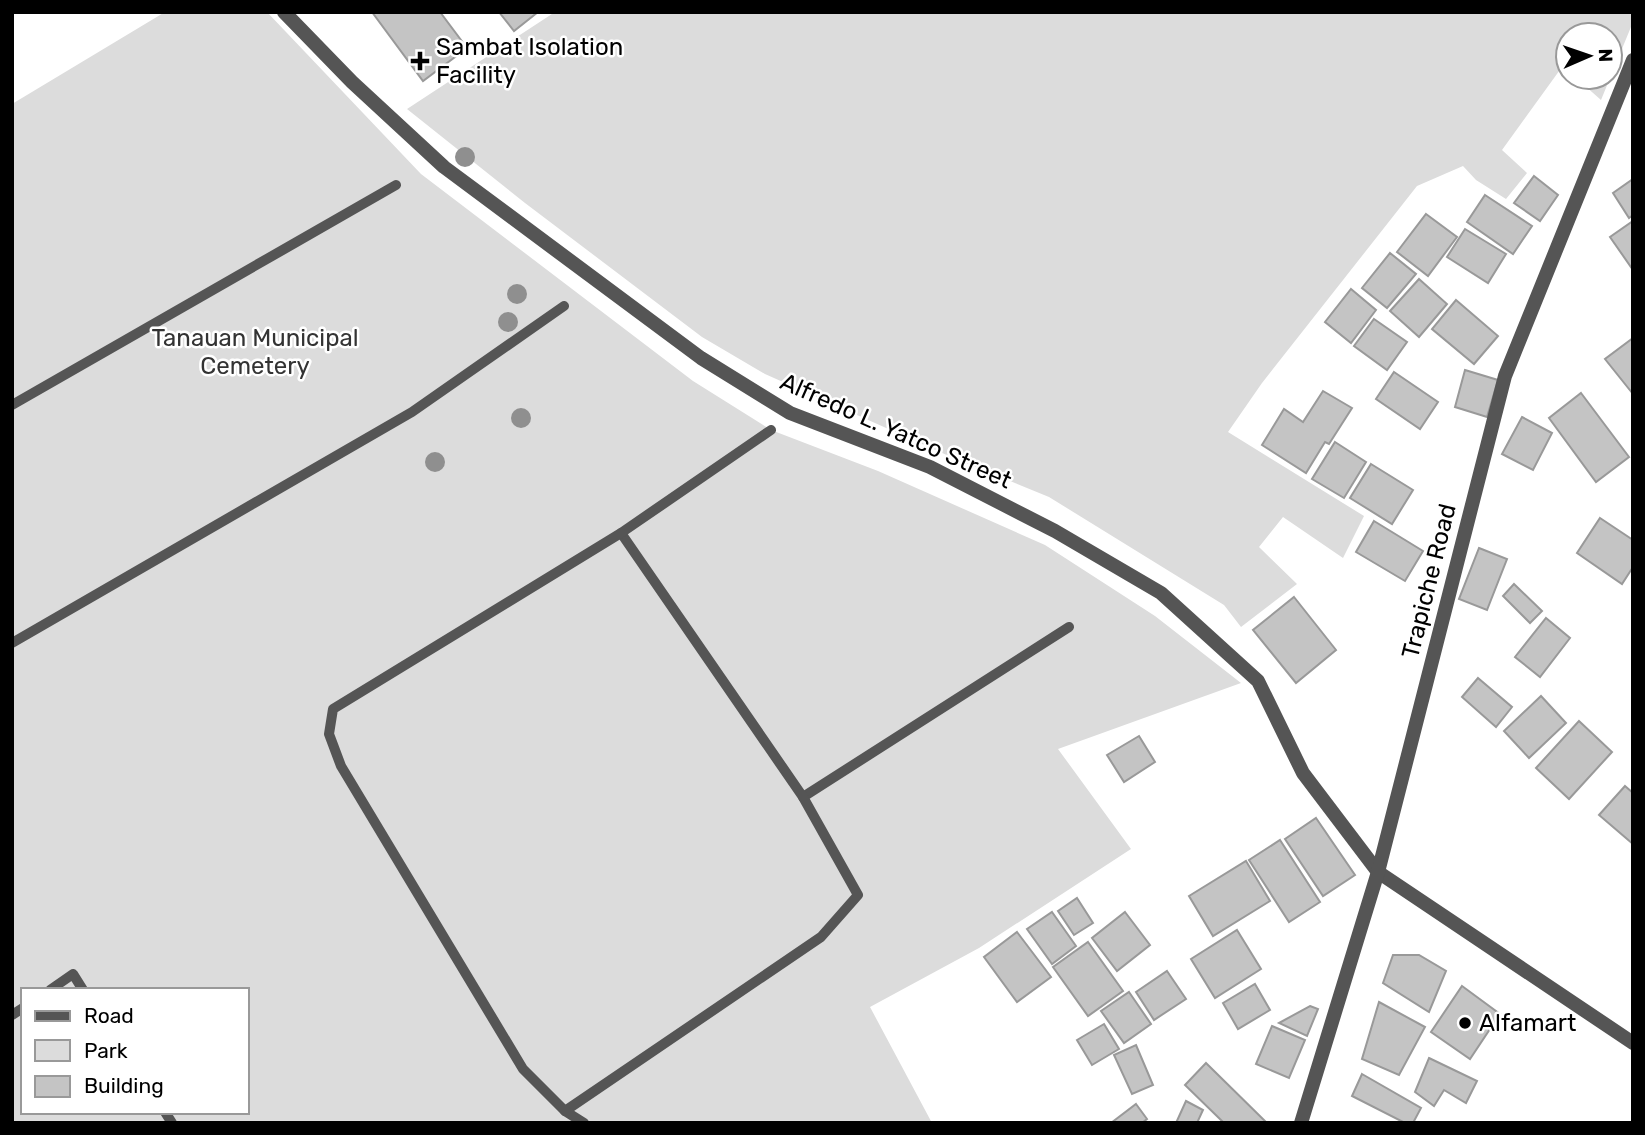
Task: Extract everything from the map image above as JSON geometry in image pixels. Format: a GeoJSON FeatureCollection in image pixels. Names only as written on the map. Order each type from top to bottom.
{"type":"FeatureCollection","features":[{"type":"Feature","properties":{"kind":"street","name":"Alfredo L. Yatco Street"},"geometry":{"type":"LineString","coordinates":[[284,12],[352,82],[444,167],[701,358],[790,413],[930,467],[1055,531],[1161,593],[1258,681],[1303,773],[1378,872],[1633,1043]]}},
{"type":"Feature","properties":{"kind":"street","name":"Trapiche Road"},"geometry":{"type":"LineString","coordinates":[[1301,1123],[1378,872],[1505,376],[1633,60]]}},
{"type":"Feature","properties":{"kind":"lane"},"geometry":{"type":"LineString","coordinates":[[12,404],[396,185]]}},
{"type":"Feature","properties":{"kind":"lane"},"geometry":{"type":"LineString","coordinates":[[12,643],[412,412],[564,306]]}},
{"type":"Feature","properties":{"kind":"lane"},"geometry":{"type":"LineString","coordinates":[[584,1123],[565,1111],[523,1069],[341,766],[329,734],[333,709],[621,533],[771,430]]}},
{"type":"Feature","properties":{"kind":"lane"},"geometry":{"type":"LineString","coordinates":[[565,1111],[821,937],[858,895],[803,797],[621,533]]}},
{"type":"Feature","properties":{"kind":"lane"},"geometry":{"type":"LineString","coordinates":[[803,797],[1069,627]]}},
{"type":"Feature","properties":{"kind":"lane"},"geometry":{"type":"LineString","coordinates":[[53,988],[72,974],[82,988]]}},
{"type":"Feature","properties":{"kind":"green space","name":"Tanauan Municipal Cemetery"},"geometry":{"type":"Polygon","coordinates":[[[165,12],[267,12],[421,174],[693,381],[771,430],[878,471],[1045,545],[1155,616],[1241,683],[1058,749],[1131,849],[979,948],[870,1007],[932,1123],[12,1123],[12,104],[165,12]]]}},
{"type":"Feature","properties":{"kind":"green space"},"geometry":{"type":"Polygon","coordinates":[[[555,12],[1633,12],[1633,22],[1624,44],[1624,21],[1554,21],[1554,78],[1502,150],[1527,173],[1506,199],[1476,180],[1463,166],[1417,186],[1262,383],[1228,432],[1364,516],[1343,558],[1283,517],[1259,547],[1297,584],[1241,627],[1224,605],[1049,497],[949,456],[765,374],[702,337],[525,203],[407,109],[555,12]]]}},
{"type":"Feature","properties":{"kind":"green space"},"geometry":{"type":"Polygon","coordinates":[[[1591,91],[1605,91],[1601,100],[1591,91]]]}},
{"type":"Feature","properties":{"kind":"building","name":"Sambat Isolation Facility"},"geometry":{"type":"Polygon","coordinates":[[[372,12],[440,12],[467,48],[423,81],[372,12]]]}},
{"type":"Feature","properties":{"kind":"building"},"geometry":{"type":"Polygon","coordinates":[[[499,12],[538,12],[514,31],[499,12]]]}},
{"type":"Feature","properties":{"kind":"building"},"geometry":{"type":"Polygon","coordinates":[[[1534,176],[1558,195],[1540,221],[1514,203],[1534,176]]]}},
{"type":"Feature","properties":{"kind":"building"},"geometry":{"type":"Polygon","coordinates":[[[1633,179],[1633,215],[1629,218],[1613,193],[1633,179]]]}},
{"type":"Feature","properties":{"kind":"building"},"geometry":{"type":"Polygon","coordinates":[[[1485,195],[1532,226],[1513,254],[1467,222],[1485,195]]]}},
{"type":"Feature","properties":{"kind":"building"},"geometry":{"type":"Polygon","coordinates":[[[1426,214],[1457,237],[1428,276],[1397,252],[1426,214]]]}},
{"type":"Feature","properties":{"kind":"building"},"geometry":{"type":"Polygon","coordinates":[[[1633,221],[1633,270],[1610,237],[1633,221]]]}},
{"type":"Feature","properties":{"kind":"building"},"geometry":{"type":"Polygon","coordinates":[[[1465,229],[1506,254],[1488,283],[1447,257],[1465,229]]]}},
{"type":"Feature","properties":{"kind":"building"},"geometry":{"type":"Polygon","coordinates":[[[1390,253],[1416,274],[1387,308],[1362,288],[1390,253]]]}},
{"type":"Feature","properties":{"kind":"building"},"geometry":{"type":"Polygon","coordinates":[[[1419,279],[1447,304],[1419,337],[1390,311],[1419,279]]]}},
{"type":"Feature","properties":{"kind":"building"},"geometry":{"type":"Polygon","coordinates":[[[1351,289],[1376,310],[1351,343],[1325,322],[1351,289]]]}},
{"type":"Feature","properties":{"kind":"building"},"geometry":{"type":"Polygon","coordinates":[[[1456,300],[1498,336],[1474,364],[1432,329],[1456,300]]]}},
{"type":"Feature","properties":{"kind":"building"},"geometry":{"type":"Polygon","coordinates":[[[1374,319],[1407,342],[1387,370],[1354,346],[1374,319]]]}},
{"type":"Feature","properties":{"kind":"building"},"geometry":{"type":"Polygon","coordinates":[[[1633,338],[1633,394],[1605,359],[1633,338]]]}},
{"type":"Feature","properties":{"kind":"building"},"geometry":{"type":"Polygon","coordinates":[[[1465,370],[1498,380],[1487,417],[1455,407],[1465,370]]]}},
{"type":"Feature","properties":{"kind":"building"},"geometry":{"type":"Polygon","coordinates":[[[1394,372],[1438,402],[1420,429],[1376,399],[1394,372]]]}},
{"type":"Feature","properties":{"kind":"building"},"geometry":{"type":"Polygon","coordinates":[[[1323,391],[1352,408],[1329,444],[1325,442],[1306,473],[1262,445],[1284,409],[1303,422],[1323,391]]]}},
{"type":"Feature","properties":{"kind":"building"},"geometry":{"type":"Polygon","coordinates":[[[1581,393],[1629,457],[1596,482],[1549,418],[1581,393]]]}},
{"type":"Feature","properties":{"kind":"building"},"geometry":{"type":"Polygon","coordinates":[[[1522,417],[1552,433],[1533,470],[1502,454],[1522,417]]]}},
{"type":"Feature","properties":{"kind":"building"},"geometry":{"type":"Polygon","coordinates":[[[1335,442],[1366,462],[1344,498],[1312,479],[1335,442]]]}},
{"type":"Feature","properties":{"kind":"building"},"geometry":{"type":"Polygon","coordinates":[[[1371,464],[1413,490],[1392,524],[1350,498],[1371,464]]]}},
{"type":"Feature","properties":{"kind":"building"},"geometry":{"type":"Polygon","coordinates":[[[1600,518],[1633,540],[1633,567],[1622,584],[1577,553],[1600,518]]]}},
{"type":"Feature","properties":{"kind":"building"},"geometry":{"type":"Polygon","coordinates":[[[1374,521],[1423,551],[1405,581],[1356,552],[1374,521]]]}},
{"type":"Feature","properties":{"kind":"building"},"geometry":{"type":"Polygon","coordinates":[[[1479,548],[1507,559],[1487,610],[1459,599],[1479,548]]]}},
{"type":"Feature","properties":{"kind":"building"},"geometry":{"type":"Polygon","coordinates":[[[1514,584],[1542,611],[1530,623],[1503,596],[1514,584]]]}},
{"type":"Feature","properties":{"kind":"building"},"geometry":{"type":"Polygon","coordinates":[[[1294,597],[1336,650],[1296,683],[1253,630],[1294,597]]]}},
{"type":"Feature","properties":{"kind":"building"},"geometry":{"type":"Polygon","coordinates":[[[1546,618],[1570,638],[1540,677],[1515,657],[1546,618]]]}},
{"type":"Feature","properties":{"kind":"building"},"geometry":{"type":"Polygon","coordinates":[[[1478,678],[1512,707],[1496,727],[1462,697],[1478,678]]]}},
{"type":"Feature","properties":{"kind":"building"},"geometry":{"type":"Polygon","coordinates":[[[1541,696],[1566,723],[1529,758],[1504,731],[1541,696]]]}},
{"type":"Feature","properties":{"kind":"building"},"geometry":{"type":"Polygon","coordinates":[[[1579,721],[1612,752],[1569,799],[1536,768],[1579,721]]]}},
{"type":"Feature","properties":{"kind":"building"},"geometry":{"type":"Polygon","coordinates":[[[1139,736],[1155,762],[1124,782],[1107,755],[1139,736]]]}},
{"type":"Feature","properties":{"kind":"building"},"geometry":{"type":"Polygon","coordinates":[[[1625,786],[1633,793],[1633,844],[1599,815],[1625,786]]]}},
{"type":"Feature","properties":{"kind":"building"},"geometry":{"type":"Polygon","coordinates":[[[1316,818],[1355,875],[1323,896],[1285,839],[1316,818]]]}},
{"type":"Feature","properties":{"kind":"building"},"geometry":{"type":"Polygon","coordinates":[[[1280,840],[1320,902],[1289,922],[1249,860],[1280,840]]]}},
{"type":"Feature","properties":{"kind":"building"},"geometry":{"type":"Polygon","coordinates":[[[1246,861],[1270,901],[1213,936],[1189,896],[1246,861]]]}},
{"type":"Feature","properties":{"kind":"building"},"geometry":{"type":"Polygon","coordinates":[[[1077,898],[1093,923],[1074,935],[1058,911],[1077,898]]]}},
{"type":"Feature","properties":{"kind":"building"},"geometry":{"type":"Polygon","coordinates":[[[1052,912],[1076,946],[1052,964],[1027,929],[1052,912]]]}},
{"type":"Feature","properties":{"kind":"building"},"geometry":{"type":"Polygon","coordinates":[[[1125,912],[1150,945],[1117,971],[1092,938],[1125,912]]]}},
{"type":"Feature","properties":{"kind":"building"},"geometry":{"type":"Polygon","coordinates":[[[1237,930],[1261,969],[1215,998],[1191,959],[1237,930]]]}},
{"type":"Feature","properties":{"kind":"building"},"geometry":{"type":"Polygon","coordinates":[[[1017,932],[1051,977],[1017,1002],[984,957],[1017,932]]]}},
{"type":"Feature","properties":{"kind":"building"},"geometry":{"type":"Polygon","coordinates":[[[1088,942],[1123,991],[1088,1016],[1053,967],[1088,942]]]}},
{"type":"Feature","properties":{"kind":"building","name":"Alfamart"},"geometry":{"type":"Polygon","coordinates":[[[1393,955],[1419,955],[1446,971],[1429,1012],[1383,983],[1393,955]]]}},
{"type":"Feature","properties":{"kind":"building"},"geometry":{"type":"Polygon","coordinates":[[[1167,971],[1186,999],[1154,1020],[1136,992],[1167,971]]]}},
{"type":"Feature","properties":{"kind":"building"},"geometry":{"type":"Polygon","coordinates":[[[1255,984],[1270,1010],[1238,1029],[1223,1003],[1255,984]]]}},
{"type":"Feature","properties":{"kind":"building","name":"Alfamart"},"geometry":{"type":"Polygon","coordinates":[[[1462,986],[1500,1014],[1470,1059],[1431,1032],[1462,986]]]}},
{"type":"Feature","properties":{"kind":"building"},"geometry":{"type":"Polygon","coordinates":[[[1129,992],[1151,1024],[1124,1043],[1101,1011],[1129,992]]]}},
{"type":"Feature","properties":{"kind":"building"},"geometry":{"type":"Polygon","coordinates":[[[1379,1002],[1425,1027],[1399,1075],[1362,1059],[1379,1002]]]}},
{"type":"Feature","properties":{"kind":"building"},"geometry":{"type":"Polygon","coordinates":[[[1310,1006],[1318,1009],[1307,1036],[1279,1023],[1310,1006]]]}},
{"type":"Feature","properties":{"kind":"building"},"geometry":{"type":"Polygon","coordinates":[[[1104,1024],[1119,1049],[1092,1065],[1077,1040],[1104,1024]]]}},
{"type":"Feature","properties":{"kind":"building"},"geometry":{"type":"Polygon","coordinates":[[[1272,1026],[1305,1040],[1289,1078],[1256,1064],[1272,1026]]]}},
{"type":"Feature","properties":{"kind":"building"},"geometry":{"type":"Polygon","coordinates":[[[1136,1045],[1153,1085],[1132,1094],[1114,1055],[1136,1045]]]}},
{"type":"Feature","properties":{"kind":"building"},"geometry":{"type":"Polygon","coordinates":[[[1429,1058],[1477,1081],[1466,1103],[1444,1090],[1434,1106],[1415,1092],[1429,1058]]]}},
{"type":"Feature","properties":{"kind":"building"},"geometry":{"type":"Polygon","coordinates":[[[1206,1063],[1267,1123],[1224,1123],[1185,1085],[1206,1063]]]}},
{"type":"Feature","properties":{"kind":"building"},"geometry":{"type":"Polygon","coordinates":[[[1362,1074],[1421,1108],[1413,1123],[1405,1123],[1352,1096],[1362,1074]]]}},
{"type":"Feature","properties":{"kind":"building"},"geometry":{"type":"Polygon","coordinates":[[[1186,1101],[1203,1110],[1197,1123],[1176,1123],[1186,1101]]]}},
{"type":"Feature","properties":{"kind":"building"},"geometry":{"type":"Polygon","coordinates":[[[1136,1104],[1147,1119],[1142,1123],[1111,1123],[1136,1104]]]}},
{"type":"Feature","properties":{"kind":"place","name":"Sambat Isolation Facility"},"geometry":{"type":"Point","coordinates":[420,61]}},
{"type":"Feature","properties":{"kind":"place","name":"Alfamart"},"geometry":{"type":"Point","coordinates":[1465,1023]}}]}
